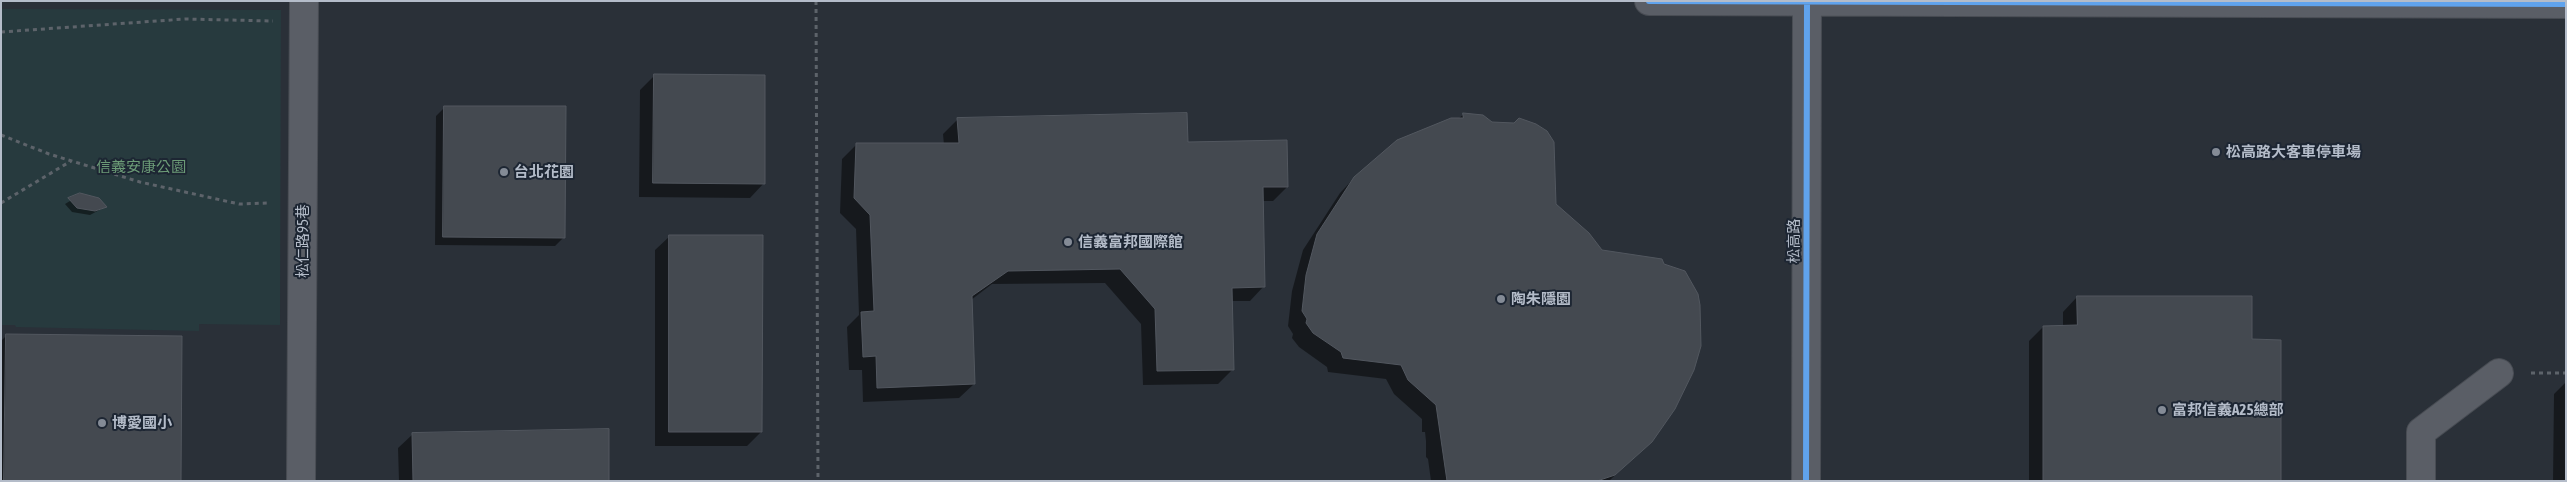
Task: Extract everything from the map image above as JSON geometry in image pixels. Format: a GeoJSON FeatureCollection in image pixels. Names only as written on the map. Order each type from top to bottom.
{"type":"FeatureCollection","features":[{"type":"Feature","properties":{"kind":"street","name":"松仁路95巷"},"geometry":{"type":"LineString","coordinates":[[301,481],[304,1]]}},
{"type":"Feature","properties":{"kind":"street"},"geometry":{"type":"LineString","coordinates":[[1649,1],[2566,4]]}},
{"type":"Feature","properties":{"kind":"street","name":"松高路"},"geometry":{"type":"LineString","coordinates":[[1806,481],[1807,1]]}},
{"type":"Feature","properties":{"kind":"street"},"geometry":{"type":"LineString","coordinates":[[2421,481],[2421,432],[2499,373]]}},
{"type":"Feature","properties":{"kind":"path"},"geometry":{"type":"LineString","coordinates":[[816,1],[818,481]]}},
{"type":"Feature","properties":{"kind":"path"},"geometry":{"type":"LineString","coordinates":[[1,32],[185,19],[274,21]]}},
{"type":"Feature","properties":{"kind":"path"},"geometry":{"type":"LineString","coordinates":[[1,135],[140,182],[239,204],[274,203]]}},
{"type":"Feature","properties":{"kind":"path"},"geometry":{"type":"LineString","coordinates":[[1,203],[71,160]]}},
{"type":"Feature","properties":{"kind":"green space","name":"信義安康公園"},"geometry":{"type":"Polygon","coordinates":[[[1,9],[281,10],[280,325],[199,324],[199,331],[16,327],[15,325],[1,325],[1,9]]]}},
{"type":"Feature","properties":{"kind":"building"},"geometry":{"type":"Polygon","coordinates":[[[654,74],[765,75],[765,184],[653,183],[654,74]]]}},
{"type":"Feature","properties":{"kind":"building","name":"台北花園"},"geometry":{"type":"Polygon","coordinates":[[[444,106],[566,106],[565,238],[443,237],[444,106]]]}},
{"type":"Feature","properties":{"kind":"building","name":"信義富邦國際館"},"geometry":{"type":"Polygon","coordinates":[[[1187,113],[1188,142],[1287,140],[1288,187],[1263,187],[1265,287],[1232,288],[1234,370],[1157,371],[1155,309],[1120,269],[1008,271],[972,296],[975,384],[877,388],[876,356],[863,357],[861,312],[874,311],[870,215],[854,198],[856,143],[959,143],[957,118],[1187,113]]]}},
{"type":"Feature","properties":{"kind":"building","name":"陶朱隱園"},"geometry":{"type":"Polygon","coordinates":[[[1463,113],[1483,115],[1492,122],[1514,123],[1519,118],[1536,124],[1547,131],[1554,142],[1556,204],[1589,233],[1602,250],[1662,259],[1664,264],[1685,271],[1698,294],[1701,346],[1694,370],[1675,409],[1652,442],[1615,475],[1597,481],[1447,481],[1436,405],[1408,380],[1401,365],[1343,358],[1341,352],[1313,333],[1306,323],[1307,319],[1302,311],[1306,275],[1317,234],[1354,177],[1397,140],[1451,118],[1463,118],[1463,113]]]}},
{"type":"Feature","properties":{"kind":"building"},"geometry":{"type":"Polygon","coordinates":[[[80,193],[99,198],[107,207],[95,211],[77,208],[68,198],[80,193]]]}},
{"type":"Feature","properties":{"kind":"building"},"geometry":{"type":"Polygon","coordinates":[[[669,235],[763,235],[762,432],[669,432],[669,235]]]}},
{"type":"Feature","properties":{"kind":"building","name":"富邦信義A25總部"},"geometry":{"type":"Polygon","coordinates":[[[2077,296],[2252,296],[2252,339],[2281,340],[2281,481],[2043,481],[2043,326],[2077,325],[2077,296]]]}},
{"type":"Feature","properties":{"kind":"building","name":"博愛國小"},"geometry":{"type":"Polygon","coordinates":[[[6,334],[182,336],[181,481],[4,481],[6,334]]]}},
{"type":"Feature","properties":{"kind":"building"},"geometry":{"type":"Polygon","coordinates":[[[609,429],[609,481],[413,481],[412,433],[609,429]]]}},
{"type":"Feature","properties":{"kind":"cycle path"},"geometry":{"type":"LineString","coordinates":[[1649,1],[2566,4]]}},
{"type":"Feature","properties":{"kind":"cycle path"},"geometry":{"type":"LineString","coordinates":[[1806,481],[1807,1]]}},
{"type":"Feature","properties":{"kind":"place","name":"松高路大客車停車場"},"geometry":{"type":"Point","coordinates":[2216,152]}},
{"type":"Feature","properties":{"kind":"place","name":"台北花園"},"geometry":{"type":"Point","coordinates":[504,172]}},
{"type":"Feature","properties":{"kind":"place","name":"信義富邦國際館"},"geometry":{"type":"Point","coordinates":[1068,242]}},
{"type":"Feature","properties":{"kind":"place","name":"陶朱隱園"},"geometry":{"type":"Point","coordinates":[1501,299]}},
{"type":"Feature","properties":{"kind":"place","name":"富邦信義A25總部"},"geometry":{"type":"Point","coordinates":[2162,410]}},
{"type":"Feature","properties":{"kind":"place","name":"博愛國小"},"geometry":{"type":"Point","coordinates":[102,423]}}]}
